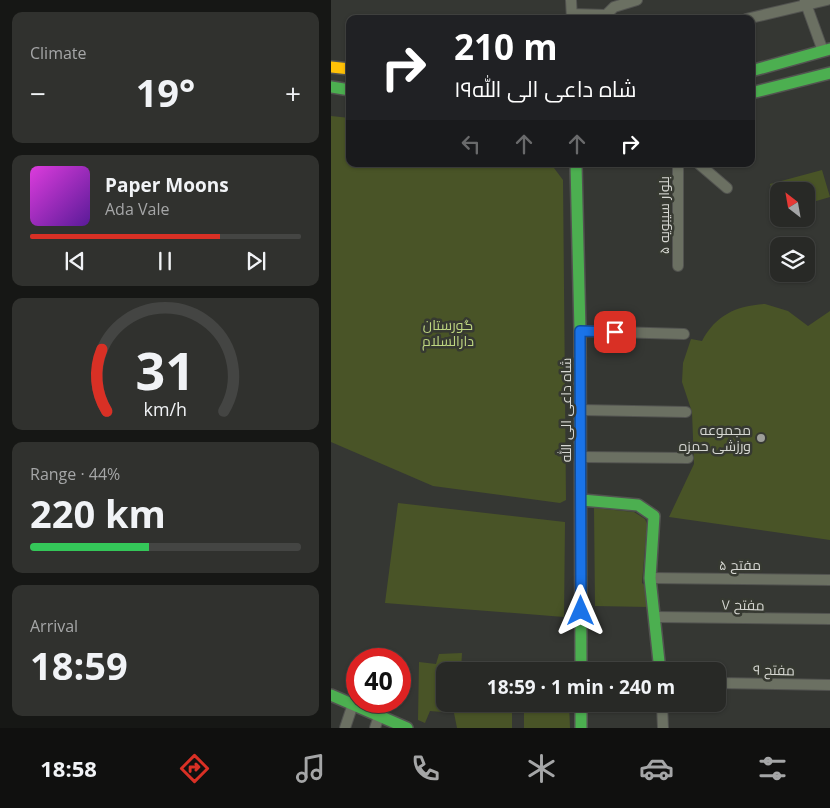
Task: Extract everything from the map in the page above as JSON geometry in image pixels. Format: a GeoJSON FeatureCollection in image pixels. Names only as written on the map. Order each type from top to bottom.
{"type":"FeatureCollection","features":[{"type":"Feature","properties":{"kind":"street"},"geometry":{"type":"LineString","coordinates":[[571,0],[572,15]]}},
{"type":"Feature","properties":{"kind":"street"},"geometry":{"type":"LineString","coordinates":[[606,15],[614,8],[637,0]]}},
{"type":"Feature","properties":{"kind":"street"},"geometry":{"type":"LineString","coordinates":[[755,17],[805,3],[827,0]]}},
{"type":"Feature","properties":{"kind":"street"},"geometry":{"type":"LineString","coordinates":[[755,70],[827,50],[805,3]]}},
{"type":"Feature","properties":{"kind":"street"},"geometry":{"type":"LineString","coordinates":[[783,62],[778,69],[778,77],[787,84]]}},
{"type":"Feature","properties":{"kind":"street"},"geometry":{"type":"LineString","coordinates":[[331,67],[346,69]]}},
{"type":"Feature","properties":{"kind":"street"},"geometry":{"type":"LineString","coordinates":[[755,91],[830,73]]}},
{"type":"Feature","properties":{"kind":"street"},"geometry":{"type":"LineString","coordinates":[[755,74],[761,80],[761,86],[755,90]]}},
{"type":"Feature","properties":{"kind":"street"},"geometry":{"type":"LineString","coordinates":[[331,87],[346,89]]}},
{"type":"Feature","properties":{"kind":"street"},"geometry":{"type":"LineString","coordinates":[[571,167],[575,178]]}},
{"type":"Feature","properties":{"kind":"street","name":"شاه داعی الی الله"},"geometry":{"type":"LineString","coordinates":[[575,167],[581,410],[581,662]]}},
{"type":"Feature","properties":{"kind":"street","name":"بلوار سیبویه ۵"},"geometry":{"type":"LineString","coordinates":[[678,167],[678,266]]}},
{"type":"Feature","properties":{"kind":"street"},"geometry":{"type":"LineString","coordinates":[[702,167],[727,188]]}},
{"type":"Feature","properties":{"kind":"street"},"geometry":{"type":"LineString","coordinates":[[580,331],[684,334]]}},
{"type":"Feature","properties":{"kind":"street"},"geometry":{"type":"LineString","coordinates":[[581,410],[686,412]]}},
{"type":"Feature","properties":{"kind":"street"},"geometry":{"type":"LineString","coordinates":[[581,456],[688,458]]}},
{"type":"Feature","properties":{"kind":"street"},"geometry":{"type":"LineString","coordinates":[[582,500],[638,505],[653,516],[650,578],[659,662]]}},
{"type":"Feature","properties":{"kind":"street","name":"مفتح ۵"},"geometry":{"type":"LineString","coordinates":[[650,578],[830,580]]}},
{"type":"Feature","properties":{"kind":"street","name":"مفتح ۷"},"geometry":{"type":"LineString","coordinates":[[655,618],[830,619]]}},
{"type":"Feature","properties":{"kind":"street","name":"مفتح ۹"},"geometry":{"type":"LineString","coordinates":[[726,683],[830,685]]}},
{"type":"Feature","properties":{"kind":"street"},"geometry":{"type":"LineString","coordinates":[[331,694],[346,701]]}},
{"type":"Feature","properties":{"kind":"street"},"geometry":{"type":"LineString","coordinates":[[581,712],[581,728]]}},
{"type":"Feature","properties":{"kind":"street"},"geometry":{"type":"LineString","coordinates":[[662,712],[663,728]]}},
{"type":"Feature","properties":{"kind":"street"},"geometry":{"type":"LineString","coordinates":[[345,728],[350,713]]}},
{"type":"Feature","properties":{"kind":"street"},"geometry":{"type":"LineString","coordinates":[[372,713],[407,728]]}},
{"type":"Feature","properties":{"kind":"street"},"geometry":{"type":"LineString","coordinates":[[375,728],[379,716]]}},
{"type":"Feature","properties":{"kind":"green space","name":"گورستان دارالسلام"},"geometry":{"type":"Polygon","coordinates":[[[331,116],[346,118],[346,167],[553,167],[563,180],[566,500],[560,503],[433,486],[331,442],[331,116]]]}},
{"type":"Feature","properties":{"kind":"green space"},"geometry":{"type":"Polygon","coordinates":[[[822,170],[830,197],[815,201],[815,182],[777,182],[822,170]]]}},
{"type":"Feature","properties":{"kind":"green space","name":"مجموعه ورزشی حمزه"},"geometry":{"type":"Polygon","coordinates":[[[765,304],[788,311],[808,326],[830,311],[830,540],[669,517],[694,464],[692,412],[682,382],[683,363],[691,339],[702,341],[720,318],[736,310],[765,304]]]}},
{"type":"Feature","properties":{"kind":"green space"},"geometry":{"type":"Polygon","coordinates":[[[398,503],[565,522],[564,617],[385,603],[398,503]]]}},
{"type":"Feature","properties":{"kind":"green space"},"geometry":{"type":"Polygon","coordinates":[[[594,508],[634,512],[645,519],[647,524],[642,583],[647,587],[649,607],[595,606],[594,508]]]}},
{"type":"Feature","properties":{"kind":"green space"},"geometry":{"type":"Polygon","coordinates":[[[462,653],[462,662],[437,662],[439,654],[462,653]]]}},
{"type":"Feature","properties":{"kind":"green space"},"geometry":{"type":"Polygon","coordinates":[[[419,662],[436,664],[436,712],[430,711],[425,723],[418,720],[419,662]]]}},
{"type":"Feature","properties":{"kind":"green space"},"geometry":{"type":"Polygon","coordinates":[[[442,712],[512,712],[512,728],[457,728],[454,713],[442,712]]]}},
{"type":"Feature","properties":{"kind":"green space"},"geometry":{"type":"Polygon","coordinates":[[[524,712],[569,712],[570,728],[524,728],[524,712]]]}},
{"type":"Feature","properties":{"kind":"traffic: fast"},"geometry":{"type":"LineString","coordinates":[[755,70],[830,49]]}},
{"type":"Feature","properties":{"kind":"traffic: fast"},"geometry":{"type":"LineString","coordinates":[[755,92],[830,73]]}},
{"type":"Feature","properties":{"kind":"traffic: fast"},"geometry":{"type":"LineString","coordinates":[[331,87],[346,89]]}},
{"type":"Feature","properties":{"kind":"traffic: fast"},"geometry":{"type":"LineString","coordinates":[[576,167],[580,331],[581,662]]}},
{"type":"Feature","properties":{"kind":"traffic: fast"},"geometry":{"type":"LineString","coordinates":[[582,500],[638,505],[654,516],[650,578],[659,662]]}},
{"type":"Feature","properties":{"kind":"traffic: fast"},"geometry":{"type":"LineString","coordinates":[[331,695],[407,728]]}},
{"type":"Feature","properties":{"kind":"traffic: fast"},"geometry":{"type":"LineString","coordinates":[[581,712],[581,728]]}},
{"type":"Feature","properties":{"kind":"traffic: slow"},"geometry":{"type":"LineString","coordinates":[[331,67],[346,69]]}},
{"type":"Feature","properties":{"kind":"place","name":"مجموعه ورزشی حمزه"},"geometry":{"type":"Point","coordinates":[761,438]}},
{"type":"Feature","properties":{"kind":"route"},"geometry":{"type":"LineString","coordinates":[[581,611],[580,331],[615,332]]}}]}
